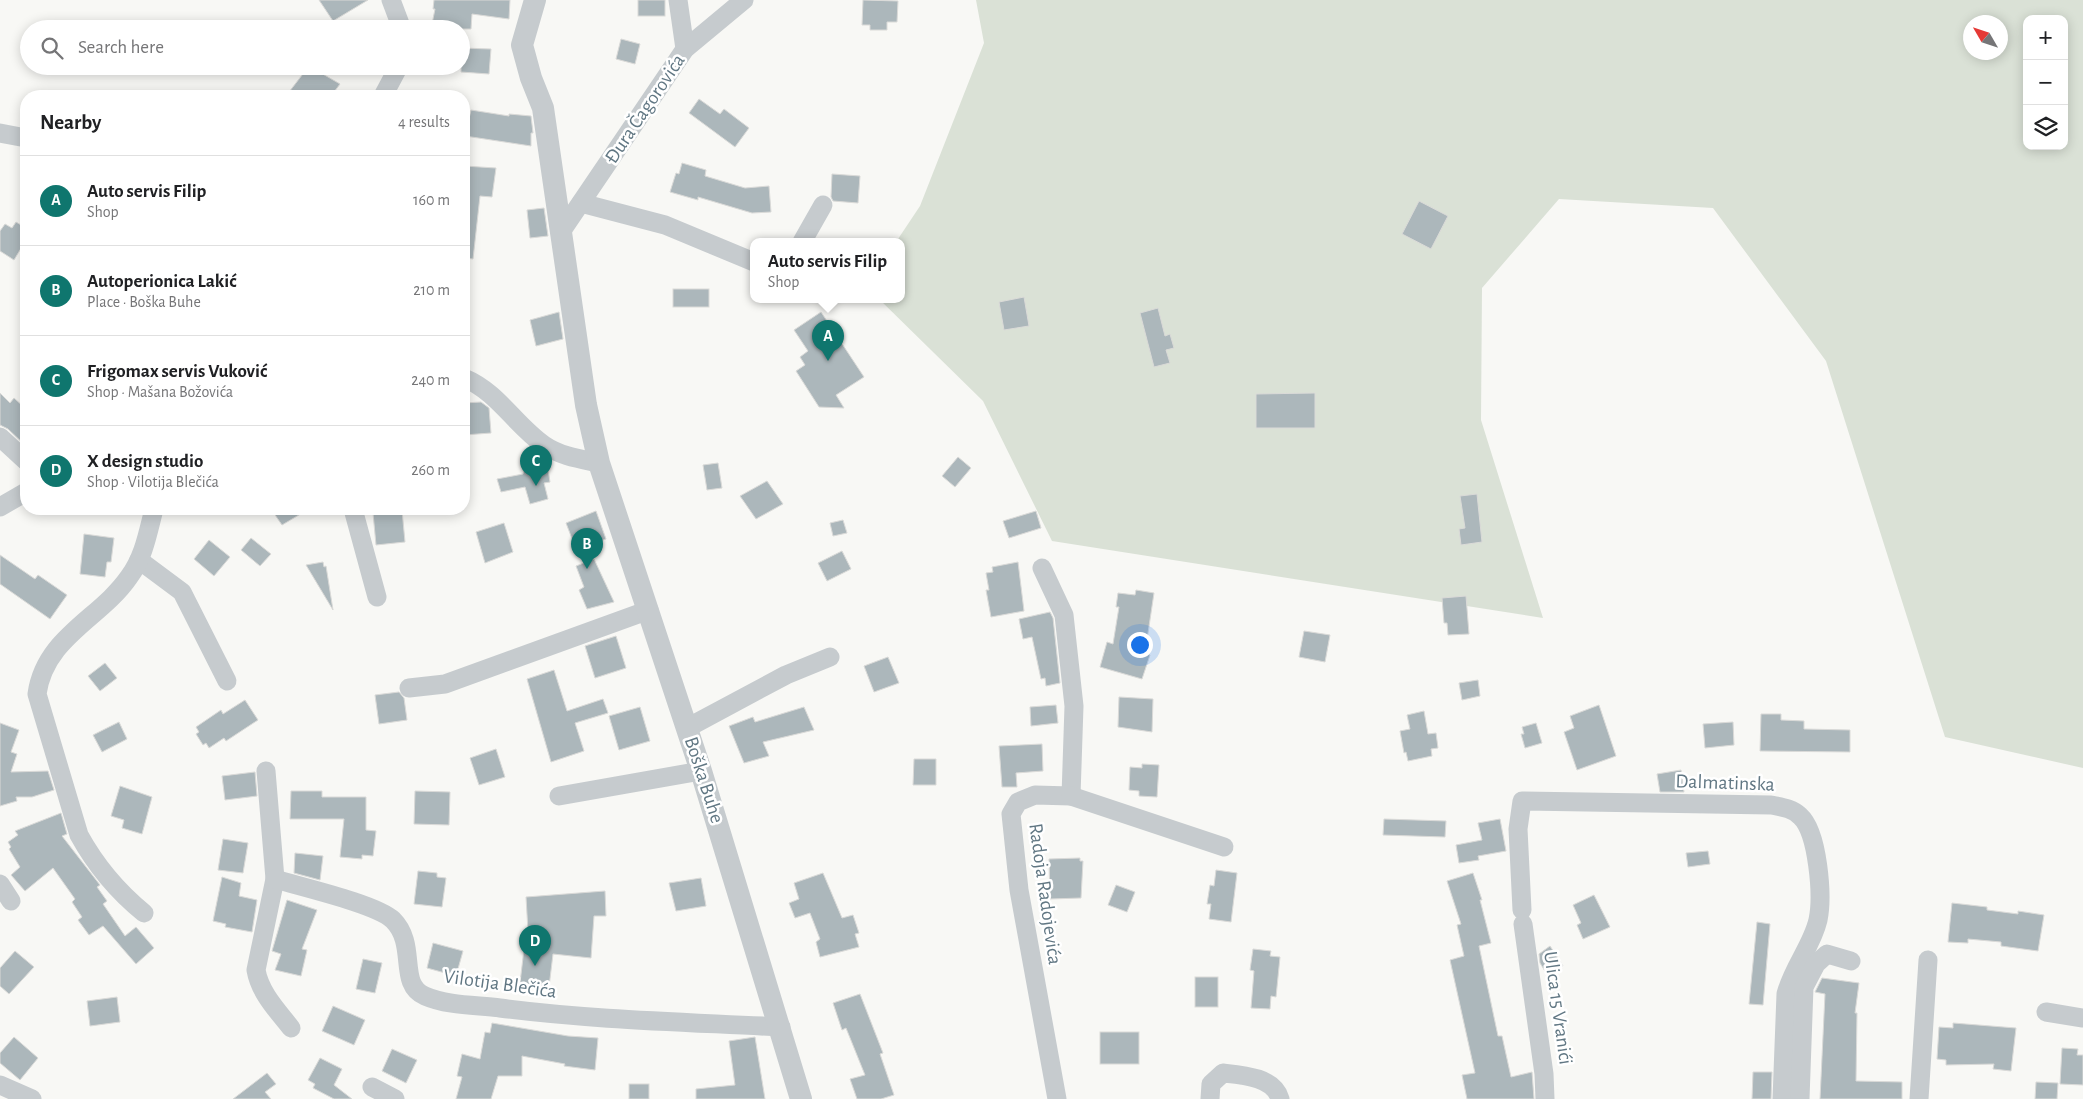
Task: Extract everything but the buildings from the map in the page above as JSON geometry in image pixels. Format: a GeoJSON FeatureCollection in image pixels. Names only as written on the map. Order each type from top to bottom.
{"type":"FeatureCollection","features":[{"type":"Feature","properties":{"kind":"street"},"geometry":{"type":"LineString","coordinates":[[390,0],[398,20]]}},
{"type":"Feature","properties":{"kind":"street"},"geometry":{"type":"LineString","coordinates":[[470,381],[495,397],[544,445],[571,457],[599,463],[586,405],[543,108],[531,78],[522,45],[535,0]]}},
{"type":"Feature","properties":{"kind":"street"},"geometry":{"type":"LineString","coordinates":[[678,0],[685,49]]}},
{"type":"Feature","properties":{"kind":"street","name":"Đura Čagorovića"},"geometry":{"type":"LineString","coordinates":[[561,232],[685,49],[744,0]]}},
{"type":"Feature","properties":{"kind":"street"},"geometry":{"type":"LineString","coordinates":[[386,90],[394,75]]}},
{"type":"Feature","properties":{"kind":"street"},"geometry":{"type":"LineString","coordinates":[[0,133],[20,137]]}},
{"type":"Feature","properties":{"kind":"street"},"geometry":{"type":"LineString","coordinates":[[581,203],[665,225],[750,260]]}},
{"type":"Feature","properties":{"kind":"street"},"geometry":{"type":"LineString","coordinates":[[804,238],[822,205]]}},
{"type":"Feature","properties":{"kind":"street"},"geometry":{"type":"LineString","coordinates":[[0,436],[20,454]]}},
{"type":"Feature","properties":{"kind":"street","name":"Boška Buhe"},"geometry":{"type":"LineString","coordinates":[[599,463],[701,771],[781,1027],[801,1099]]}},
{"type":"Feature","properties":{"kind":"street"},"geometry":{"type":"LineString","coordinates":[[0,507],[20,495]]}},
{"type":"Feature","properties":{"kind":"street"},"geometry":{"type":"LineString","coordinates":[[144,914],[121,895],[89,853],[79,834],[38,694],[39,680],[60,644],[87,617],[119,590],[139,560],[152,515]]}},
{"type":"Feature","properties":{"kind":"street"},"geometry":{"type":"LineString","coordinates":[[356,515],[377,597]]}},
{"type":"Feature","properties":{"kind":"street"},"geometry":{"type":"LineString","coordinates":[[139,560],[182,592],[227,681]]}},
{"type":"Feature","properties":{"kind":"street"},"geometry":{"type":"LineString","coordinates":[[1042,568],[1064,614],[1074,706],[1071,796]]}},
{"type":"Feature","properties":{"kind":"street"},"geometry":{"type":"LineString","coordinates":[[409,688],[445,684],[649,610]]}},
{"type":"Feature","properties":{"kind":"street"},"geometry":{"type":"LineString","coordinates":[[687,728],[786,675],[830,657]]}},
{"type":"Feature","properties":{"kind":"street"},"geometry":{"type":"LineString","coordinates":[[266,771],[275,879],[256,970],[258,982],[263,992],[291,1028]]}},
{"type":"Feature","properties":{"kind":"street"},"geometry":{"type":"LineString","coordinates":[[559,796],[701,771]]}},
{"type":"Feature","properties":{"kind":"street","name":"Radoja Radojevića"},"geometry":{"type":"LineString","coordinates":[[1057,1099],[1019,890],[1011,814],[1018,802],[1035,795],[1071,796],[1224,847]]}},
{"type":"Feature","properties":{"kind":"street","name":"Dalmatinska"},"geometry":{"type":"LineString","coordinates":[[1522,917],[1518,828],[1522,802],[1771,805],[1788,808],[1799,815],[1808,825],[1813,841],[1820,894],[1818,919],[1812,939],[1789,981],[1786,994],[1782,1099]]}},
{"type":"Feature","properties":{"kind":"street","name":"Vilotija Blečića"},"geometry":{"type":"LineString","coordinates":[[275,879],[386,915],[401,930],[406,943],[411,984],[417,991],[439,1000],[573,1017],[781,1027]]}},
{"type":"Feature","properties":{"kind":"street"},"geometry":{"type":"LineString","coordinates":[[0,884],[11,901]]}},
{"type":"Feature","properties":{"kind":"street","name":"Ulica 15 Vranići"},"geometry":{"type":"LineString","coordinates":[[1522,917],[1544,1074],[1545,1099]]}},
{"type":"Feature","properties":{"kind":"street"},"geometry":{"type":"LineString","coordinates":[[1800,1099],[1804,986],[1816,964],[1827,954],[1851,960]]}},
{"type":"Feature","properties":{"kind":"street"},"geometry":{"type":"LineString","coordinates":[[1919,1099],[1928,960]]}},
{"type":"Feature","properties":{"kind":"street"},"geometry":{"type":"LineString","coordinates":[[2046,1012],[2083,1018]]}},
{"type":"Feature","properties":{"kind":"street"},"geometry":{"type":"LineString","coordinates":[[1210,1099],[1211,1084],[1223,1073],[1245,1076],[1269,1084],[1279,1094],[1280,1099]]}},
{"type":"Feature","properties":{"kind":"street"},"geometry":{"type":"LineString","coordinates":[[0,1085],[32,1099]]}},
{"type":"Feature","properties":{"kind":"street"},"geometry":{"type":"LineString","coordinates":[[372,1087],[395,1099]]}},
{"type":"Feature","properties":{"kind":"shaded area"},"geometry":{"type":"Polygon","coordinates":[[[976,0],[2083,0],[2083,768],[1945,737],[1826,361],[1713,208],[1559,199],[1482,288],[1481,420],[1543,618],[1052,541],[983,401],[883,303],[905,303],[905,238],[899,238],[920,206],[984,43],[976,0]]]}},
{"type":"Feature","properties":{"kind":"place","name":"Auto servis Filip"},"geometry":{"type":"Point","coordinates":[828,361]}},
{"type":"Feature","properties":{"kind":"place","name":"Frigomax servis Vuković"},"geometry":{"type":"Point","coordinates":[536,486]}},
{"type":"Feature","properties":{"kind":"place","name":"Autoperionica Lakić"},"geometry":{"type":"Point","coordinates":[587,569]}},
{"type":"Feature","properties":{"kind":"place","name":"X design studio"},"geometry":{"type":"Point","coordinates":[535,966]}}]}
